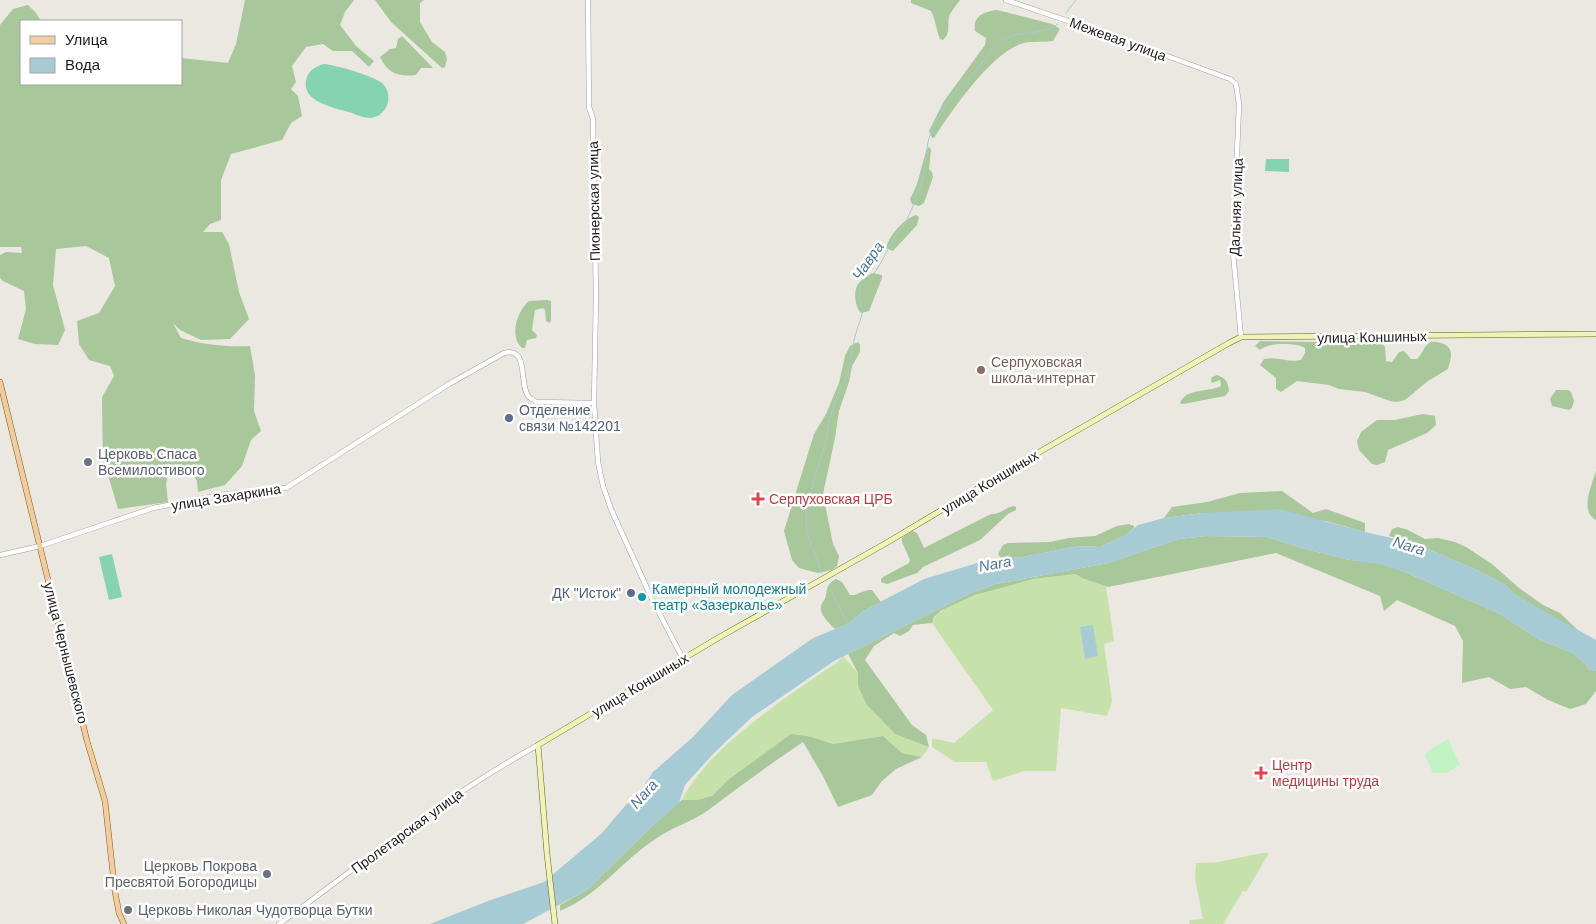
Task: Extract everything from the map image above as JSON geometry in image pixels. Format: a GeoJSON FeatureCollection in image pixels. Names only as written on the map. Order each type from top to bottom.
{"type":"FeatureCollection","features":[{"type":"Feature","properties":{"kind":"main road","name":"улица Коншиных"},"geometry":{"type":"LineString","coordinates":[[538,745],[809,585],[896,538],[1241,337],[1596,334]]}},
{"type":"Feature","properties":{"kind":"main road","name":"улица Чернышевского"},"geometry":{"type":"LineString","coordinates":[[0,382],[87,741],[105,801],[115,892],[119,913],[124,924]]}},
{"type":"Feature","properties":{"kind":"main road"},"geometry":{"type":"LineString","coordinates":[[538,745],[555,924]]}},
{"type":"Feature","properties":{"kind":"street","name":"Пионерская улица"},"geometry":{"type":"LineString","coordinates":[[588,0],[589,107],[593,119],[594,403],[598,461],[603,486],[611,509],[651,597],[684,658]]}},
{"type":"Feature","properties":{"kind":"street","name":"Межевая улица"},"geometry":{"type":"LineString","coordinates":[[1006,0],[1230,79]]}},
{"type":"Feature","properties":{"kind":"street","name":"Дальняя улица"},"geometry":{"type":"LineString","coordinates":[[1230,79],[1236,84],[1239,104],[1233,253],[1241,337]]}},
{"type":"Feature","properties":{"kind":"street","name":"улица Захаркина"},"geometry":{"type":"LineString","coordinates":[[0,555],[40,546],[153,508],[220,495],[286,488],[449,384],[504,353],[511,351],[517,354],[520,359],[525,389],[529,397],[536,402],[594,403]]}},
{"type":"Feature","properties":{"kind":"street","name":"Пролетарская улица"},"geometry":{"type":"LineString","coordinates":[[279,924],[477,780],[538,745]]}},
{"type":"Feature","properties":{"kind":"green space"},"geometry":{"type":"Polygon","coordinates":[[[245,0],[354,0],[345,12],[340,25],[356,46],[374,61],[369,67],[352,51],[333,51],[323,44],[306,47],[292,66],[296,82],[291,89],[298,96],[302,116],[291,123],[282,140],[231,154],[221,180],[221,220],[210,224],[203,232],[222,232],[229,244],[239,292],[249,319],[230,339],[201,340],[180,330],[173,323],[181,338],[215,345],[250,346],[255,375],[254,411],[261,431],[251,440],[242,466],[225,485],[198,492],[197,481],[188,468],[169,469],[166,484],[168,502],[118,509],[109,478],[103,467],[102,397],[114,376],[110,366],[89,360],[79,344],[77,321],[99,313],[115,286],[109,258],[86,246],[56,249],[53,285],[65,330],[58,345],[35,344],[18,339],[26,309],[24,291],[0,278],[0,255],[6,252],[22,253],[21,247],[0,247],[0,25],[13,9],[28,5],[40,20],[20,20],[20,85],[182,85],[182,58],[228,63],[236,44],[245,0]]]}},
{"type":"Feature","properties":{"kind":"green space"},"geometry":{"type":"Polygon","coordinates":[[[375,0],[424,0],[420,3],[420,22],[432,42],[445,52],[447,59],[445,67],[442,68],[391,22],[375,0]]]}},
{"type":"Feature","properties":{"kind":"green space"},"geometry":{"type":"Polygon","coordinates":[[[911,0],[960,0],[950,15],[948,32],[943,40],[940,39],[931,11],[911,3],[911,0]]]}},
{"type":"Feature","properties":{"kind":"green space"},"geometry":{"type":"Polygon","coordinates":[[[997,10],[1052,24],[1060,29],[1053,41],[1022,43],[995,61],[971,86],[934,138],[932,138],[929,131],[944,101],[985,45],[986,38],[975,31],[977,18],[987,12],[997,10]]]}},
{"type":"Feature","properties":{"kind":"green space"},"geometry":{"type":"Polygon","coordinates":[[[402,36],[433,68],[421,68],[416,75],[399,75],[390,71],[380,57],[390,49],[396,48],[398,39],[402,36]]]}},
{"type":"Feature","properties":{"kind":"green space"},"geometry":{"type":"Polygon","coordinates":[[[324,64],[354,71],[382,83],[388,93],[385,110],[376,117],[365,118],[328,106],[313,98],[306,86],[307,77],[314,68],[324,64]]]}},
{"type":"Feature","properties":{"kind":"green space"},"geometry":{"type":"Polygon","coordinates":[[[928,147],[931,149],[929,169],[933,177],[924,203],[919,206],[912,204],[910,199],[928,147]]]}},
{"type":"Feature","properties":{"kind":"green space"},"geometry":{"type":"Polygon","coordinates":[[[1266,159],[1289,159],[1289,172],[1265,171],[1266,159]]]}},
{"type":"Feature","properties":{"kind":"green space"},"geometry":{"type":"Polygon","coordinates":[[[916,215],[919,217],[917,225],[893,251],[886,248],[897,228],[906,220],[916,215]]]}},
{"type":"Feature","properties":{"kind":"green space"},"geometry":{"type":"Polygon","coordinates":[[[879,241],[882,245],[879,258],[869,268],[864,265],[864,260],[879,241]]]}},
{"type":"Feature","properties":{"kind":"green space"},"geometry":{"type":"Polygon","coordinates":[[[872,273],[882,275],[882,278],[869,311],[861,313],[855,299],[856,287],[872,273]]]}},
{"type":"Feature","properties":{"kind":"green space"},"geometry":{"type":"Polygon","coordinates":[[[529,301],[551,301],[551,321],[549,323],[546,321],[543,308],[535,310],[532,330],[537,335],[536,338],[527,340],[525,348],[522,348],[518,343],[515,330],[521,311],[529,301]]]}},
{"type":"Feature","properties":{"kind":"green space"},"geometry":{"type":"Polygon","coordinates":[[[1260,341],[1382,343],[1385,347],[1386,361],[1392,362],[1399,352],[1404,351],[1411,359],[1417,359],[1427,344],[1435,342],[1448,347],[1451,357],[1448,369],[1428,381],[1405,400],[1397,402],[1365,392],[1297,381],[1281,392],[1276,389],[1276,378],[1260,365],[1264,359],[1269,358],[1292,361],[1301,360],[1305,353],[1305,348],[1282,344],[1264,347],[1260,350],[1255,346],[1260,341]]]}},
{"type":"Feature","properties":{"kind":"green space"},"geometry":{"type":"Polygon","coordinates":[[[858,342],[860,352],[852,366],[849,382],[839,411],[823,494],[833,544],[839,556],[837,566],[832,570],[818,573],[799,568],[792,560],[784,531],[814,434],[826,414],[839,383],[845,356],[850,346],[858,342]]]}},
{"type":"Feature","properties":{"kind":"green space"},"geometry":{"type":"Polygon","coordinates":[[[1217,375],[1227,383],[1229,391],[1225,396],[1180,403],[1183,398],[1193,392],[1221,386],[1220,380],[1212,383],[1212,377],[1217,375]]]}},
{"type":"Feature","properties":{"kind":"green space"},"geometry":{"type":"Polygon","coordinates":[[[1556,390],[1568,390],[1571,392],[1574,401],[1572,408],[1569,410],[1552,406],[1550,399],[1556,390]]]}},
{"type":"Feature","properties":{"kind":"green space"},"geometry":{"type":"Polygon","coordinates":[[[1423,414],[1435,416],[1436,425],[1427,433],[1388,450],[1385,462],[1377,465],[1372,464],[1359,450],[1357,441],[1361,432],[1377,420],[1395,420],[1423,414]]]}},
{"type":"Feature","properties":{"kind":"green space"},"geometry":{"type":"Polygon","coordinates":[[[1596,471],[1596,520],[1588,511],[1587,504],[1596,471]]]}},
{"type":"Feature","properties":{"kind":"green space"},"geometry":{"type":"Polygon","coordinates":[[[1282,491],[1313,513],[1326,509],[1365,523],[1365,532],[1326,521],[1203,513],[1164,518],[1172,507],[1207,502],[1240,493],[1282,491]]]}},
{"type":"Feature","properties":{"kind":"green space"},"geometry":{"type":"Polygon","coordinates":[[[1014,506],[1016,510],[1008,514],[980,540],[923,567],[917,573],[887,584],[881,582],[883,577],[909,563],[910,560],[902,538],[912,531],[917,533],[924,548],[991,514],[1014,506]]]}},
{"type":"Feature","properties":{"kind":"green space"},"geometry":{"type":"Polygon","coordinates":[[[1129,524],[1134,526],[1134,528],[1126,535],[1100,547],[1079,546],[1023,557],[1001,559],[998,554],[1003,545],[1008,543],[1050,542],[1095,536],[1117,526],[1129,524]]]}},
{"type":"Feature","properties":{"kind":"green space"},"geometry":{"type":"Polygon","coordinates":[[[1398,527],[1425,539],[1438,538],[1466,547],[1492,564],[1519,588],[1543,605],[1560,613],[1582,634],[1517,596],[1504,584],[1479,571],[1414,543],[1389,536],[1392,529],[1398,527]]]}},
{"type":"Feature","properties":{"kind":"green space"},"geometry":{"type":"Polygon","coordinates":[[[1207,536],[1267,537],[1350,560],[1383,564],[1407,573],[1500,614],[1540,640],[1573,653],[1588,669],[1596,671],[1596,691],[1586,704],[1570,709],[1548,700],[1526,687],[1510,689],[1489,677],[1462,683],[1463,641],[1455,626],[1397,600],[1384,611],[1380,596],[1276,553],[1108,587],[1075,574],[1033,579],[975,595],[942,610],[934,617],[932,623],[913,625],[909,631],[900,636],[894,633],[874,646],[865,660],[912,725],[926,735],[929,747],[895,734],[867,705],[858,686],[858,673],[848,654],[971,593],[996,584],[1108,563],[1179,539],[1207,536]]]}},
{"type":"Feature","properties":{"kind":"green space"},"geometry":{"type":"Polygon","coordinates":[[[112,554],[122,597],[109,600],[99,557],[112,554]]]}},
{"type":"Feature","properties":{"kind":"green space"},"geometry":{"type":"Polygon","coordinates":[[[1075,574],[1106,586],[1114,641],[1104,644],[1112,701],[1107,716],[1061,708],[1056,771],[1024,771],[993,781],[986,762],[955,762],[932,747],[932,738],[954,743],[993,710],[932,623],[937,615],[953,605],[1003,586],[1046,577],[1075,574]]]}},
{"type":"Feature","properties":{"kind":"green space"},"geometry":{"type":"Polygon","coordinates":[[[836,579],[842,582],[850,595],[872,590],[881,602],[863,611],[848,624],[835,629],[825,619],[821,609],[828,586],[836,579]]]}},
{"type":"Feature","properties":{"kind":"green space"},"geometry":{"type":"Polygon","coordinates":[[[843,656],[858,673],[858,686],[868,705],[895,734],[929,747],[922,757],[902,753],[883,736],[833,744],[812,737],[728,780],[712,796],[697,800],[682,800],[694,780],[730,742],[774,706],[838,662],[843,656]]]}},
{"type":"Feature","properties":{"kind":"green space"},"geometry":{"type":"Polygon","coordinates":[[[791,734],[812,737],[833,744],[883,736],[902,753],[922,757],[896,769],[881,782],[872,795],[838,807],[803,742],[701,815],[669,831],[644,847],[588,896],[560,911],[560,905],[587,890],[652,826],[682,800],[697,800],[712,796],[728,780],[791,734]]]}},
{"type":"Feature","properties":{"kind":"green space"},"geometry":{"type":"Polygon","coordinates":[[[1448,739],[1460,765],[1446,773],[1433,773],[1425,755],[1428,751],[1448,739]]]}},
{"type":"Feature","properties":{"kind":"green space"},"geometry":{"type":"Polygon","coordinates":[[[1269,853],[1246,892],[1243,891],[1223,924],[1190,924],[1189,920],[1203,919],[1195,879],[1196,863],[1218,862],[1269,853]]]}},
{"type":"Feature","properties":{"kind":"water","name":"Nara"},"geometry":{"type":"Polygon","coordinates":[[[1280,509],[1414,543],[1479,571],[1504,584],[1517,596],[1596,640],[1596,671],[1588,669],[1573,653],[1540,640],[1500,614],[1407,573],[1383,565],[1350,560],[1267,537],[1207,536],[1179,539],[1108,563],[996,584],[971,593],[834,661],[752,717],[714,753],[685,785],[679,803],[652,826],[587,890],[523,924],[430,924],[488,901],[544,882],[602,833],[641,790],[653,772],[693,737],[732,695],[813,638],[848,624],[863,611],[924,579],[984,561],[1023,557],[1079,546],[1100,547],[1126,535],[1138,525],[1164,518],[1203,513],[1280,509]]]}},
{"type":"Feature","properties":{"kind":"water"},"geometry":{"type":"Polygon","coordinates":[[[1093,625],[1098,656],[1085,659],[1080,627],[1093,625]]]}},
{"type":"Feature","properties":{"kind":"waterway","name":"Чавра"},"geometry":{"type":"LineString","coordinates":[[1066,13],[1076,0]]}},
{"type":"Feature","properties":{"kind":"waterway","name":"Чавра"},"geometry":{"type":"LineString","coordinates":[[822,573],[807,533],[806,508],[826,440],[830,417],[838,393],[848,374],[855,336],[863,311],[859,299],[860,288],[876,271],[894,238],[908,218],[922,181],[931,132],[951,97],[997,44],[1004,39],[1051,28],[1058,24]]}},
{"type":"Feature","properties":{"kind":"waterway","name":"Чавра"},"geometry":{"type":"LineString","coordinates":[[829,587],[848,624]]}},
{"type":"Feature","properties":{"kind":"place","name":"Серпуховская школа-интернат"},"geometry":{"type":"Point","coordinates":[981,370]}},
{"type":"Feature","properties":{"kind":"place","name":"Отделение связи №142201"},"geometry":{"type":"Point","coordinates":[509,418]}},
{"type":"Feature","properties":{"kind":"place","name":"Церковь Спаса Всемилостивого"},"geometry":{"type":"Point","coordinates":[88,462]}},
{"type":"Feature","properties":{"kind":"place","name":"Серпуховская ЦРБ"},"geometry":{"type":"Point","coordinates":[758,499]}},
{"type":"Feature","properties":{"kind":"place","name":"ДК \"Исток\""},"geometry":{"type":"Point","coordinates":[631,593]}},
{"type":"Feature","properties":{"kind":"place","name":"Камерный молодежный театр «Зазеркалье»"},"geometry":{"type":"Point","coordinates":[642,597]}},
{"type":"Feature","properties":{"kind":"place","name":"Центр медицины труда"},"geometry":{"type":"Point","coordinates":[1261,773]}},
{"type":"Feature","properties":{"kind":"place","name":"Церковь Покрова Пресвятой Богородицы"},"geometry":{"type":"Point","coordinates":[267,874]}},
{"type":"Feature","properties":{"kind":"place","name":"Церковь Николая Чудотворца Бутки"},"geometry":{"type":"Point","coordinates":[128,910]}}]}
